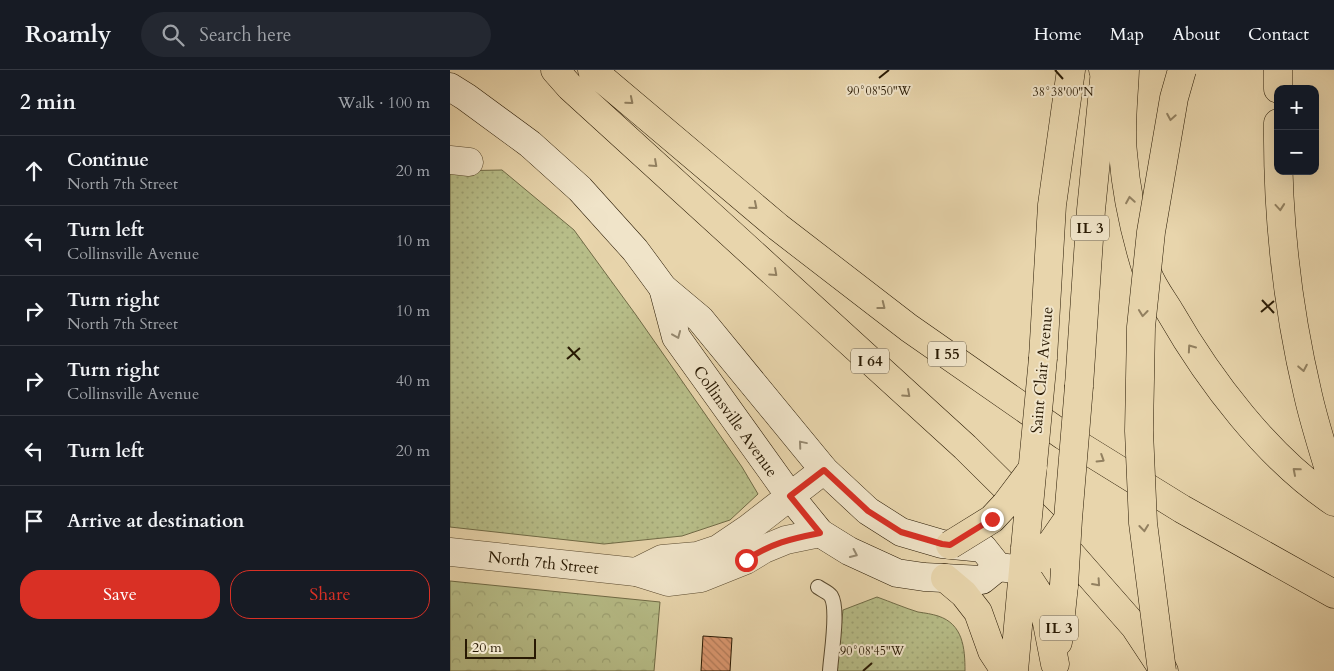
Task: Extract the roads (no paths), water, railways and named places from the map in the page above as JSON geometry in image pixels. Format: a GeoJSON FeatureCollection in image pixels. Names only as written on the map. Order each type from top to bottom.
{"type":"FeatureCollection","features":[{"type":"Feature","properties":{"kind":"main road","name":"I 64"},"geometry":{"type":"LineString","coordinates":[[555,70],[570,87],[965,447],[1055,536],[1129,620],[1163,671]]}},
{"type":"Feature","properties":{"kind":"main road","name":"I 55"},"geometry":{"type":"LineString","coordinates":[[592,70],[778,227],[909,328],[1064,436],[1182,509],[1334,594]]}},
{"type":"Feature","properties":{"kind":"main road","name":"Saint Clair Avenue"},"geometry":{"type":"LineString","coordinates":[[1014,671],[1022,561],[1043,358],[1052,205],[1072,70]]}},
{"type":"Feature","properties":{"kind":"main road"},"geometry":{"type":"LineString","coordinates":[[1163,671],[1143,523],[1139,430],[1142,327],[1151,232],[1174,98],[1182,70]]}},
{"type":"Feature","properties":{"kind":"main road"},"geometry":{"type":"LineString","coordinates":[[1278,70],[1278,85]]}},
{"type":"Feature","properties":{"kind":"main road"},"geometry":{"type":"LineString","coordinates":[[1109,71],[1130,207],[1148,274],[1188,344],[1230,403],[1276,454],[1324,496],[1334,502]]}},
{"type":"Feature","properties":{"kind":"main road","name":"IL 3"},"geometry":{"type":"LineString","coordinates":[[1055,668],[1064,585],[1091,210],[1109,71]]}},
{"type":"Feature","properties":{"kind":"main road","name":"Collinsville Avenue"},"geometry":{"type":"LineString","coordinates":[[450,87],[530,144],[580,189],[635,250],[663,288],[700,319],[824,470],[868,511],[901,532],[950,545],[983,548],[1022,561]]}},
{"type":"Feature","properties":{"kind":"main road"},"geometry":{"type":"LineString","coordinates":[[1278,130],[1277,174],[1286,282],[1308,395],[1334,486]]}},
{"type":"Feature","properties":{"kind":"main road","name":"Collinsville Avenue"},"geometry":{"type":"LineString","coordinates":[[663,288],[676,337],[790,496],[820,533],[849,552],[897,573],[982,580],[1022,561]]}},
{"type":"Feature","properties":{"kind":"main road"},"geometry":{"type":"LineString","coordinates":[[950,545],[992,519],[1006,504],[1032,468]]}},
{"type":"Feature","properties":{"kind":"main road"},"geometry":{"type":"LineString","coordinates":[[636,572],[662,559],[697,556],[718,549],[824,470]]}},
{"type":"Feature","properties":{"kind":"main road"},"geometry":{"type":"LineString","coordinates":[[1055,668],[1046,618],[1038,594],[1022,561],[1068,519]]}},
{"type":"Feature","properties":{"kind":"main road","name":"North 7th Street"},"geometry":{"type":"LineString","coordinates":[[450,552],[636,572],[668,582],[701,578],[746,560],[764,549],[786,540],[820,533]]}},
{"type":"Feature","properties":{"kind":"main road"},"geometry":{"type":"LineString","coordinates":[[945,578],[964,594],[978,612],[992,651],[1005,671]]}},
{"type":"Feature","properties":{"kind":"lane"},"geometry":{"type":"LineString","coordinates":[[818,588],[831,596],[835,611],[830,671]]}}]}
